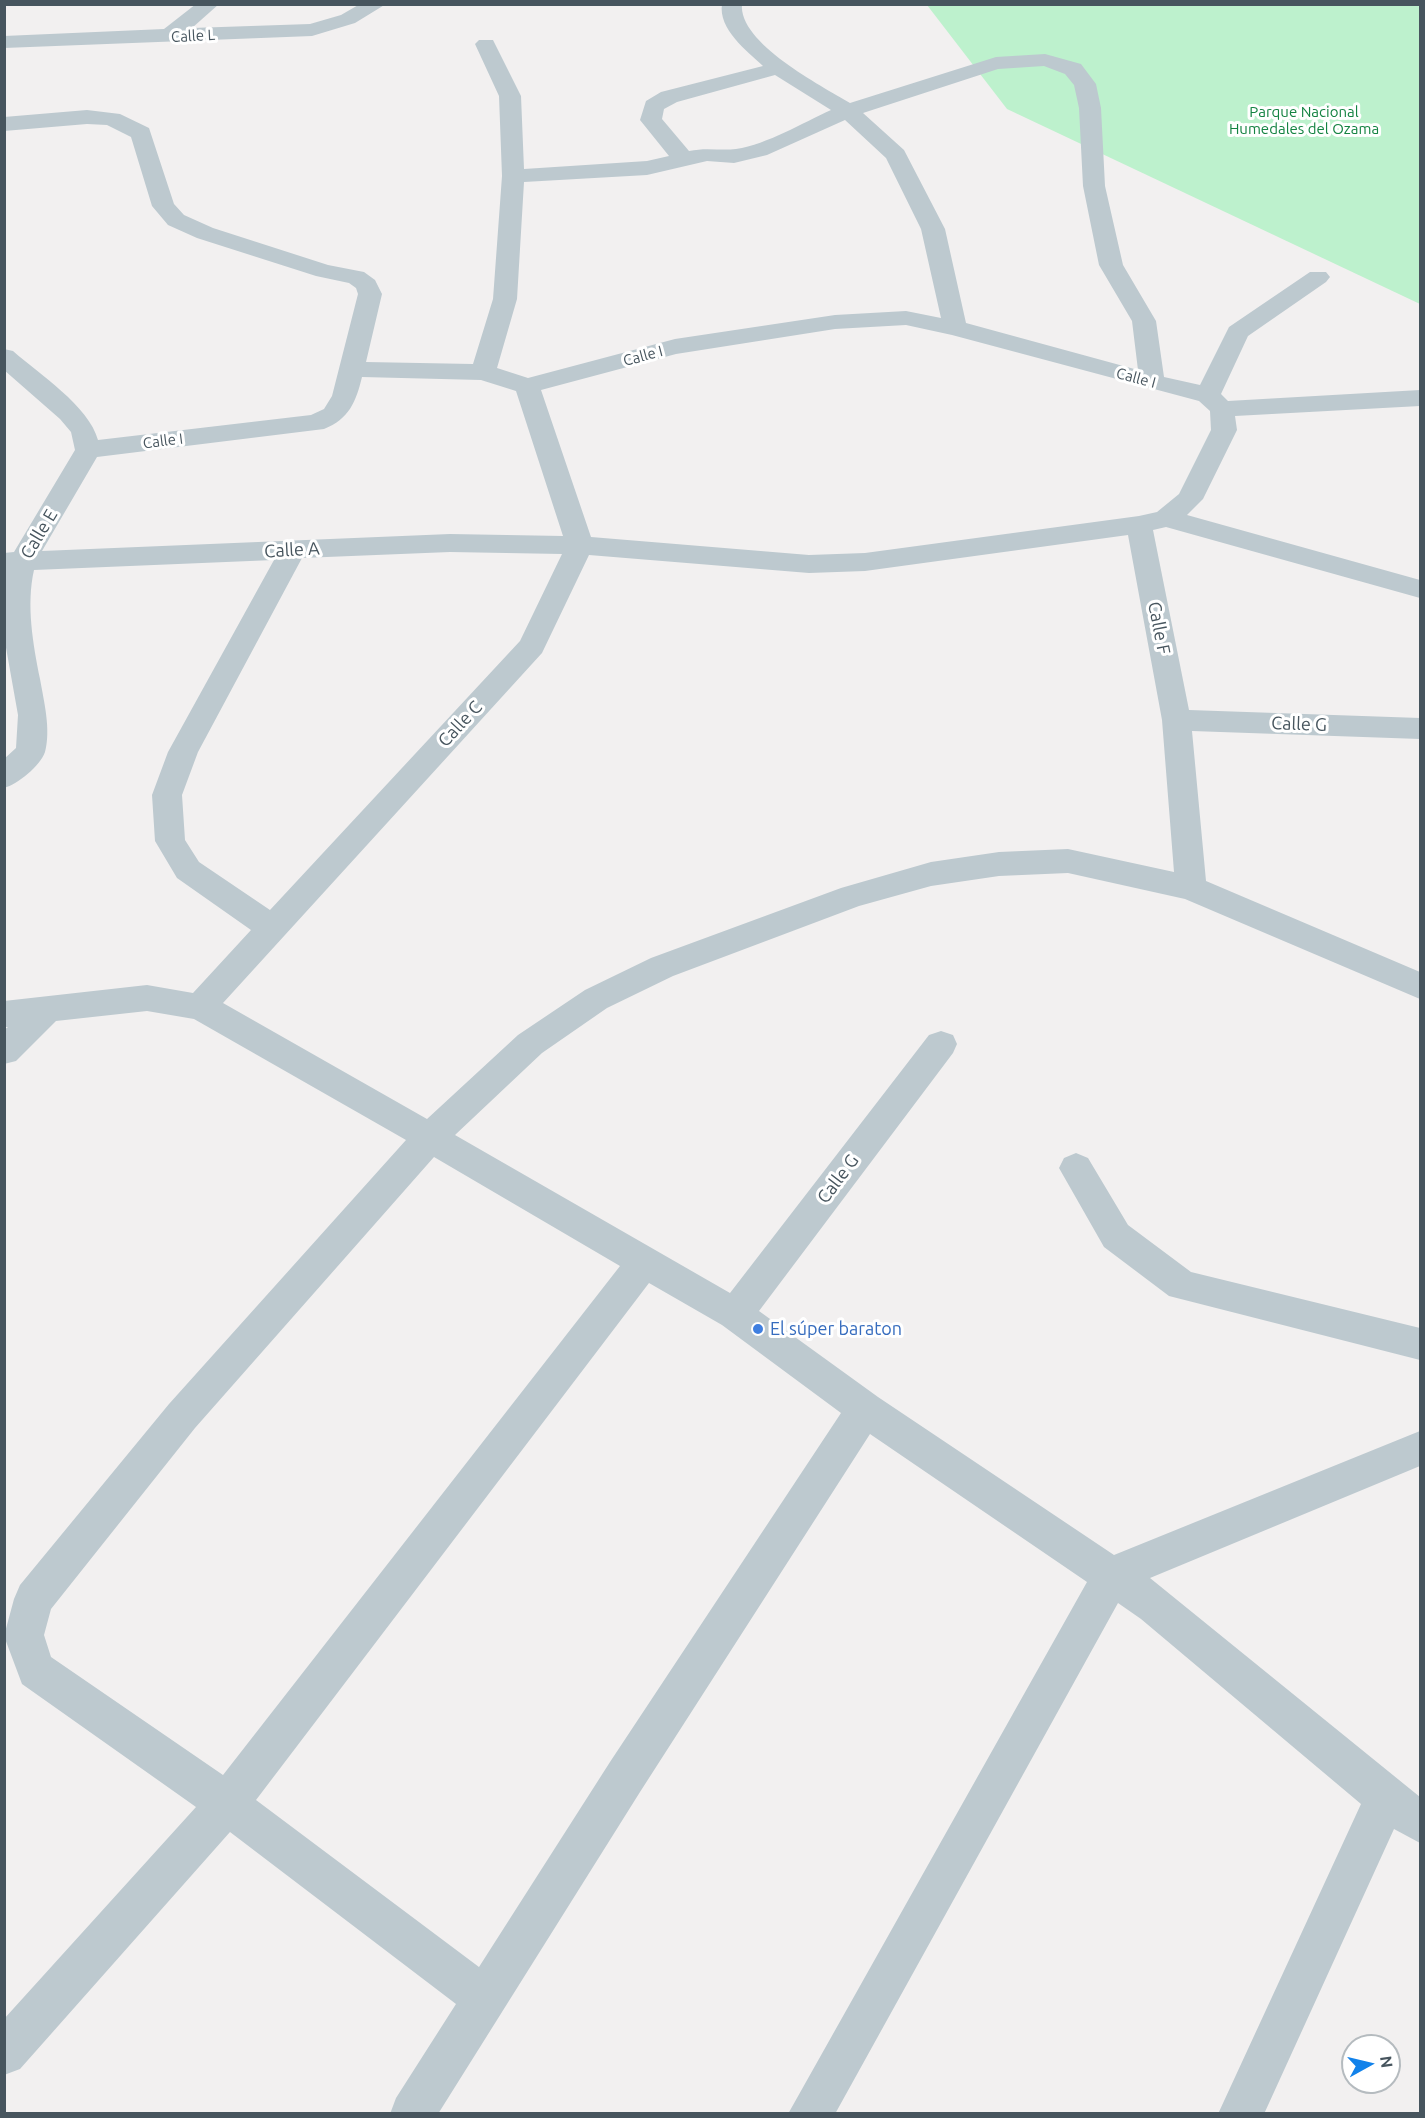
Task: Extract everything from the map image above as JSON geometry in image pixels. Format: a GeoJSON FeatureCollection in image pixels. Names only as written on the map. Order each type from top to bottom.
{"type":"FeatureCollection","features":[{"type":"Feature","properties":{"kind":"street"},"geometry":{"type":"LineString","coordinates":[[168,37],[209,4]]}},
{"type":"Feature","properties":{"kind":"street","name":"Calle L"},"geometry":{"type":"LineString","coordinates":[[4,42],[312,30],[348,19],[376,4]]}},
{"type":"Feature","properties":{"kind":"street"},"geometry":{"type":"LineString","coordinates":[[732,4],[731,12],[745,38],[778,68],[848,111],[896,155],[933,229],[955,328]]}},
{"type":"Feature","properties":{"kind":"street"},"geometry":{"type":"LineString","coordinates":[[483,372],[505,299],[513,176],[510,96],[486,44]]}},
{"type":"Feature","properties":{"kind":"street"},"geometry":{"type":"LineString","coordinates":[[513,176],[647,168],[707,154],[734,156],[759,150],[848,111],[996,63],[1045,60],[1073,69],[1085,84],[1090,108],[1094,186],[1111,265],[1144,321],[1152,382]]}},
{"type":"Feature","properties":{"kind":"street"},"geometry":{"type":"LineString","coordinates":[[682,158],[651,120],[654,106],[669,97],[778,68]]}},
{"type":"Feature","properties":{"kind":"street","name":"Calle I"},"geometry":{"type":"LineString","coordinates":[[4,124],[87,117],[112,119],[141,133],[163,206],[176,219],[205,233],[248,247],[324,271],[356,277],[367,285],[370,294],[341,408],[332,418],[315,423],[88,450]]}},
{"type":"Feature","properties":{"kind":"street"},"geometry":{"type":"LineString","coordinates":[[1139,525],[1166,518],[1190,499],[1224,430],[1215,402],[1238,332],[1318,278]]}},
{"type":"Feature","properties":{"kind":"street","name":"Calle I"},"geometry":{"type":"LineString","coordinates":[[527,386],[675,347],[835,322],[906,318],[955,328],[1152,382],[1215,402],[1420,398]]}},
{"type":"Feature","properties":{"kind":"street"},"geometry":{"type":"LineString","coordinates":[[4,356],[69,413],[83,431],[88,450]]}},
{"type":"Feature","properties":{"kind":"street"},"geometry":{"type":"LineString","coordinates":[[352,369],[483,372],[527,386],[580,545]]}},
{"type":"Feature","properties":{"kind":"street","name":"Calle E"},"geometry":{"type":"LineString","coordinates":[[4,777],[30,752],[32,715],[19,642],[13,562],[88,450]]}},
{"type":"Feature","properties":{"kind":"street"},"geometry":{"type":"LineString","coordinates":[[1166,518],[1420,589]]}},
{"type":"Feature","properties":{"kind":"street","name":"Calle A"},"geometry":{"type":"LineString","coordinates":[[13,562],[450,543],[580,545],[809,564],[865,562],[1139,525]]}},
{"type":"Feature","properties":{"kind":"street","name":"Calle F"},"geometry":{"type":"LineString","coordinates":[[1139,525],[1177,720],[1191,888]]}},
{"type":"Feature","properties":{"kind":"street","name":"Calle C"},"geometry":{"type":"LineString","coordinates":[[200,1007],[532,646],[580,545]]}},
{"type":"Feature","properties":{"kind":"street"},"geometry":{"type":"LineString","coordinates":[[272,928],[188,870],[170,841],[167,795],[183,752],[293,550]]}},
{"type":"Feature","properties":{"kind":"street","name":"Calle G"},"geometry":{"type":"LineString","coordinates":[[1177,720],[1420,728]]}},
{"type":"Feature","properties":{"kind":"street"},"geometry":{"type":"LineString","coordinates":[[485,1999],[227,1804],[36,1670],[24,1635],[34,1599],[182,1416],[430,1137],[530,1044],[596,999],[662,967],[852,896],[931,874],[999,864],[1068,861],[1191,888],[1420,986]]}},
{"type":"Feature","properties":{"kind":"street"},"geometry":{"type":"LineString","coordinates":[[4,1014],[147,998],[200,1007],[231,1022],[735,1314],[865,1409],[1155,1605],[1386,1797],[1420,1822]]}},
{"type":"Feature","properties":{"kind":"street"},"geometry":{"type":"LineString","coordinates":[[4,1051],[49,1008]]}},
{"type":"Feature","properties":{"kind":"street","name":"Calle G"},"geometry":{"type":"LineString","coordinates":[[735,1314],[940,1044]]}},
{"type":"Feature","properties":{"kind":"street"},"geometry":{"type":"LineString","coordinates":[[1076,1168],[1116,1236],[1182,1285],[1420,1344]]}},
{"type":"Feature","properties":{"kind":"street"},"geometry":{"type":"LineString","coordinates":[[4,2053],[227,1804],[645,1261]]}},
{"type":"Feature","properties":{"kind":"street"},"geometry":{"type":"LineString","coordinates":[[412,2114],[865,1409]]}},
{"type":"Feature","properties":{"kind":"street"},"geometry":{"type":"LineString","coordinates":[[810,2114],[1112,1575],[1420,1448]]}},
{"type":"Feature","properties":{"kind":"street"},"geometry":{"type":"LineString","coordinates":[[1240,2114],[1386,1797]]}},
{"type":"Feature","properties":{"kind":"green space","name":"Parque Nacional Humedales del Ozama"},"geometry":{"type":"Polygon","coordinates":[[[927,5],[1420,5],[1420,304],[1007,109],[927,5]]]}},
{"type":"Feature","properties":{"kind":"place","name":"El súper baraton"},"geometry":{"type":"Point","coordinates":[758,1329]}}]}
